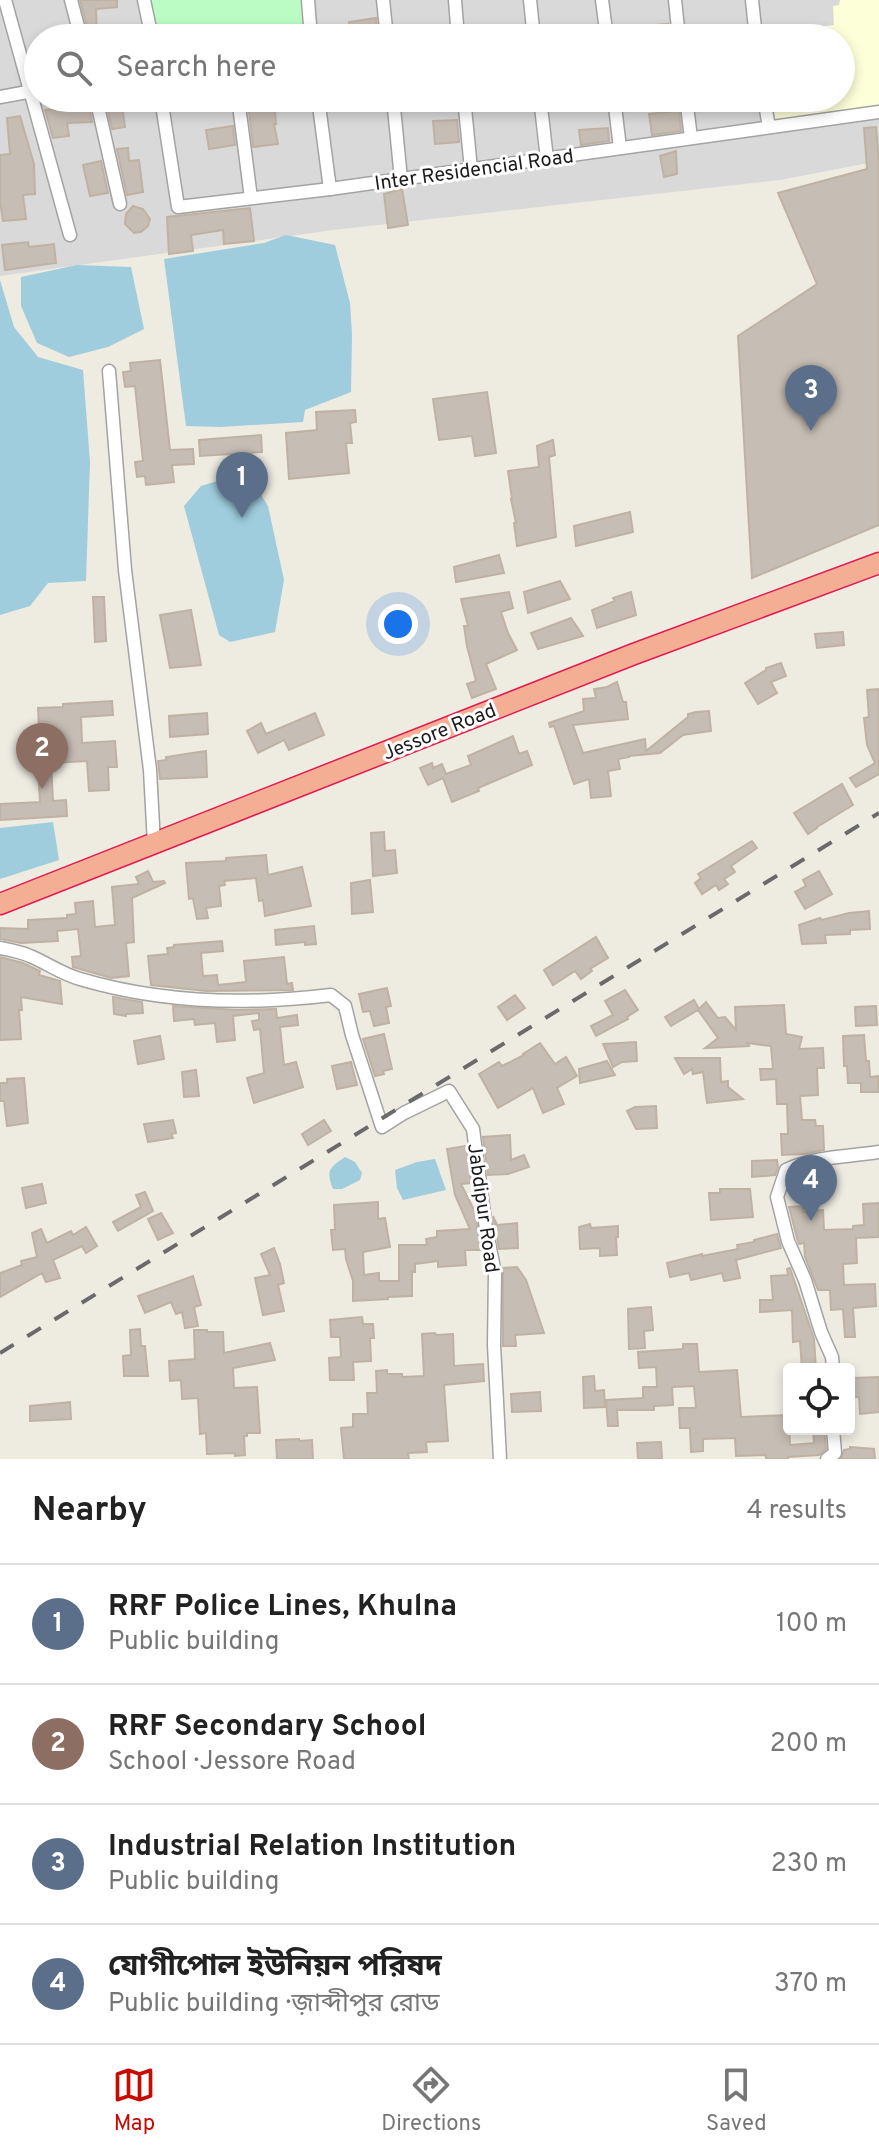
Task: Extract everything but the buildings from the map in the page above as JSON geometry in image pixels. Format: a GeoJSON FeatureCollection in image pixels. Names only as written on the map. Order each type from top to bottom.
{"type":"FeatureCollection","features":[{"type":"Feature","properties":{"kind":"highway","name":"Jessore Road"},"geometry":{"type":"LineString","coordinates":[[0,904],[634,654],[879,563]]}},
{"type":"Feature","properties":{"kind":"street"},"geometry":{"type":"LineString","coordinates":[[5,0],[24,62]]}},
{"type":"Feature","properties":{"kind":"street"},"geometry":{"type":"LineString","coordinates":[[71,0],[77,24]]}},
{"type":"Feature","properties":{"kind":"street"},"geometry":{"type":"LineString","coordinates":[[144,0],[149,24]]}},
{"type":"Feature","properties":{"kind":"street"},"geometry":{"type":"LineString","coordinates":[[308,0],[310,24]]}},
{"type":"Feature","properties":{"kind":"street"},"geometry":{"type":"LineString","coordinates":[[383,0],[386,24]]}},
{"type":"Feature","properties":{"kind":"street"},"geometry":{"type":"LineString","coordinates":[[455,0],[457,24]]}},
{"type":"Feature","properties":{"kind":"street"},"geometry":{"type":"LineString","coordinates":[[530,0],[533,24]]}},
{"type":"Feature","properties":{"kind":"street"},"geometry":{"type":"LineString","coordinates":[[602,0],[605,24]]}},
{"type":"Feature","properties":{"kind":"street"},"geometry":{"type":"LineString","coordinates":[[675,0],[678,24]]}},
{"type":"Feature","properties":{"kind":"street"},"geometry":{"type":"LineString","coordinates":[[752,0],[755,24]]}},
{"type":"Feature","properties":{"kind":"street"},"geometry":{"type":"LineString","coordinates":[[0,97],[24,93]]}},
{"type":"Feature","properties":{"kind":"street"},"geometry":{"type":"LineString","coordinates":[[38,112],[70,235]]}},
{"type":"Feature","properties":{"kind":"street"},"geometry":{"type":"LineString","coordinates":[[99,112],[120,204]]}},
{"type":"Feature","properties":{"kind":"street","name":"Inter Residencial Road"},"geometry":{"type":"LineString","coordinates":[[163,112],[178,207],[330,189],[879,112]]}},
{"type":"Feature","properties":{"kind":"street"},"geometry":{"type":"LineString","coordinates":[[240,112],[251,198]]}},
{"type":"Feature","properties":{"kind":"street"},"geometry":{"type":"LineString","coordinates":[[320,112],[330,189]]}},
{"type":"Feature","properties":{"kind":"street"},"geometry":{"type":"LineString","coordinates":[[394,112],[401,179]]}},
{"type":"Feature","properties":{"kind":"street"},"geometry":{"type":"LineString","coordinates":[[465,112],[471,169]]}},
{"type":"Feature","properties":{"kind":"street"},"geometry":{"type":"LineString","coordinates":[[542,112],[547,159]]}},
{"type":"Feature","properties":{"kind":"street"},"geometry":{"type":"LineString","coordinates":[[616,112],[620,148]]}},
{"type":"Feature","properties":{"kind":"street"},"geometry":{"type":"LineString","coordinates":[[688,112],[691,138]]}},
{"type":"Feature","properties":{"kind":"street"},"geometry":{"type":"LineString","coordinates":[[766,112],[769,127]]}},
{"type":"Feature","properties":{"kind":"street"},"geometry":{"type":"LineString","coordinates":[[109,371],[125,570],[150,770],[154,844]]}},
{"type":"Feature","properties":{"kind":"street","name":"Jabdipur Road"},"geometry":{"type":"LineString","coordinates":[[0,948],[28,955],[75,978],[117,989],[175,997],[259,1001],[331,995],[345,1006],[382,1127],[449,1091],[473,1129],[495,1273],[494,1345],[500,1459]]}},
{"type":"Feature","properties":{"kind":"street"},"geometry":{"type":"LineString","coordinates":[[832,1363],[805,1280],[788,1241],[777,1197],[786,1170],[829,1156],[879,1152]]}},
{"type":"Feature","properties":{"kind":"street"},"geometry":{"type":"LineString","coordinates":[[827,1459],[835,1453],[834,1435]]}},
{"type":"Feature","properties":{"kind":"shaded area"},"geometry":{"type":"Polygon","coordinates":[[[0,0],[879,0],[879,161],[780,180],[333,230],[0,276],[0,0]]]}},
{"type":"Feature","properties":{"kind":"shaded area"},"geometry":{"type":"Polygon","coordinates":[[[840,0],[879,0],[879,112],[769,127],[766,112],[855,112],[855,24],[834,24],[833,6],[839,5],[840,0]]]}},
{"type":"Feature","properties":{"kind":"green space"},"geometry":{"type":"Polygon","coordinates":[[[144,0],[307,0],[310,24],[149,24],[144,0]]]}},
{"type":"Feature","properties":{"kind":"water"},"geometry":{"type":"Polygon","coordinates":[[[286,235],[335,245],[350,303],[351,392],[305,410],[303,422],[186,426],[164,259],[264,243],[286,235]]]}},
{"type":"Feature","properties":{"kind":"water"},"geometry":{"type":"Polygon","coordinates":[[[77,265],[131,267],[144,329],[108,347],[69,357],[37,343],[21,306],[21,277],[77,265]]]}},
{"type":"Feature","properties":{"kind":"water"},"geometry":{"type":"Polygon","coordinates":[[[0,280],[14,327],[38,357],[83,370],[90,462],[86,581],[48,583],[30,606],[0,615],[0,280]]]}},
{"type":"Feature","properties":{"kind":"water"},"geometry":{"type":"Polygon","coordinates":[[[247,472],[268,506],[284,580],[275,632],[230,642],[219,635],[184,506],[201,486],[247,472]]]}},
{"type":"Feature","properties":{"kind":"water"},"geometry":{"type":"Polygon","coordinates":[[[53,822],[59,860],[0,879],[0,828],[53,822]]]}},
{"type":"Feature","properties":{"kind":"water"},"geometry":{"type":"Polygon","coordinates":[[[345,1157],[355,1162],[362,1173],[360,1180],[342,1189],[333,1189],[330,1170],[345,1157]]]}},
{"type":"Feature","properties":{"kind":"water"},"geometry":{"type":"Polygon","coordinates":[[[435,1159],[446,1190],[403,1200],[397,1188],[395,1170],[435,1159]]]}},
{"type":"Feature","properties":{"kind":"railway"},"geometry":{"type":"LineString","coordinates":[[0,1353],[879,813]]}},
{"type":"Feature","properties":{"kind":"place","name":"Industrial Relation Institution"},"geometry":{"type":"Point","coordinates":[811,431]}},
{"type":"Feature","properties":{"kind":"place","name":"RRF Police Lines, Khulna"},"geometry":{"type":"Point","coordinates":[242,518]}},
{"type":"Feature","properties":{"kind":"place","name":"RRF Secondary School"},"geometry":{"type":"Point","coordinates":[42,789]}},
{"type":"Feature","properties":{"kind":"place","name":"যোগীপোল ইউনিয়ন পরিষদ"},"geometry":{"type":"Point","coordinates":[811,1221]}}]}
